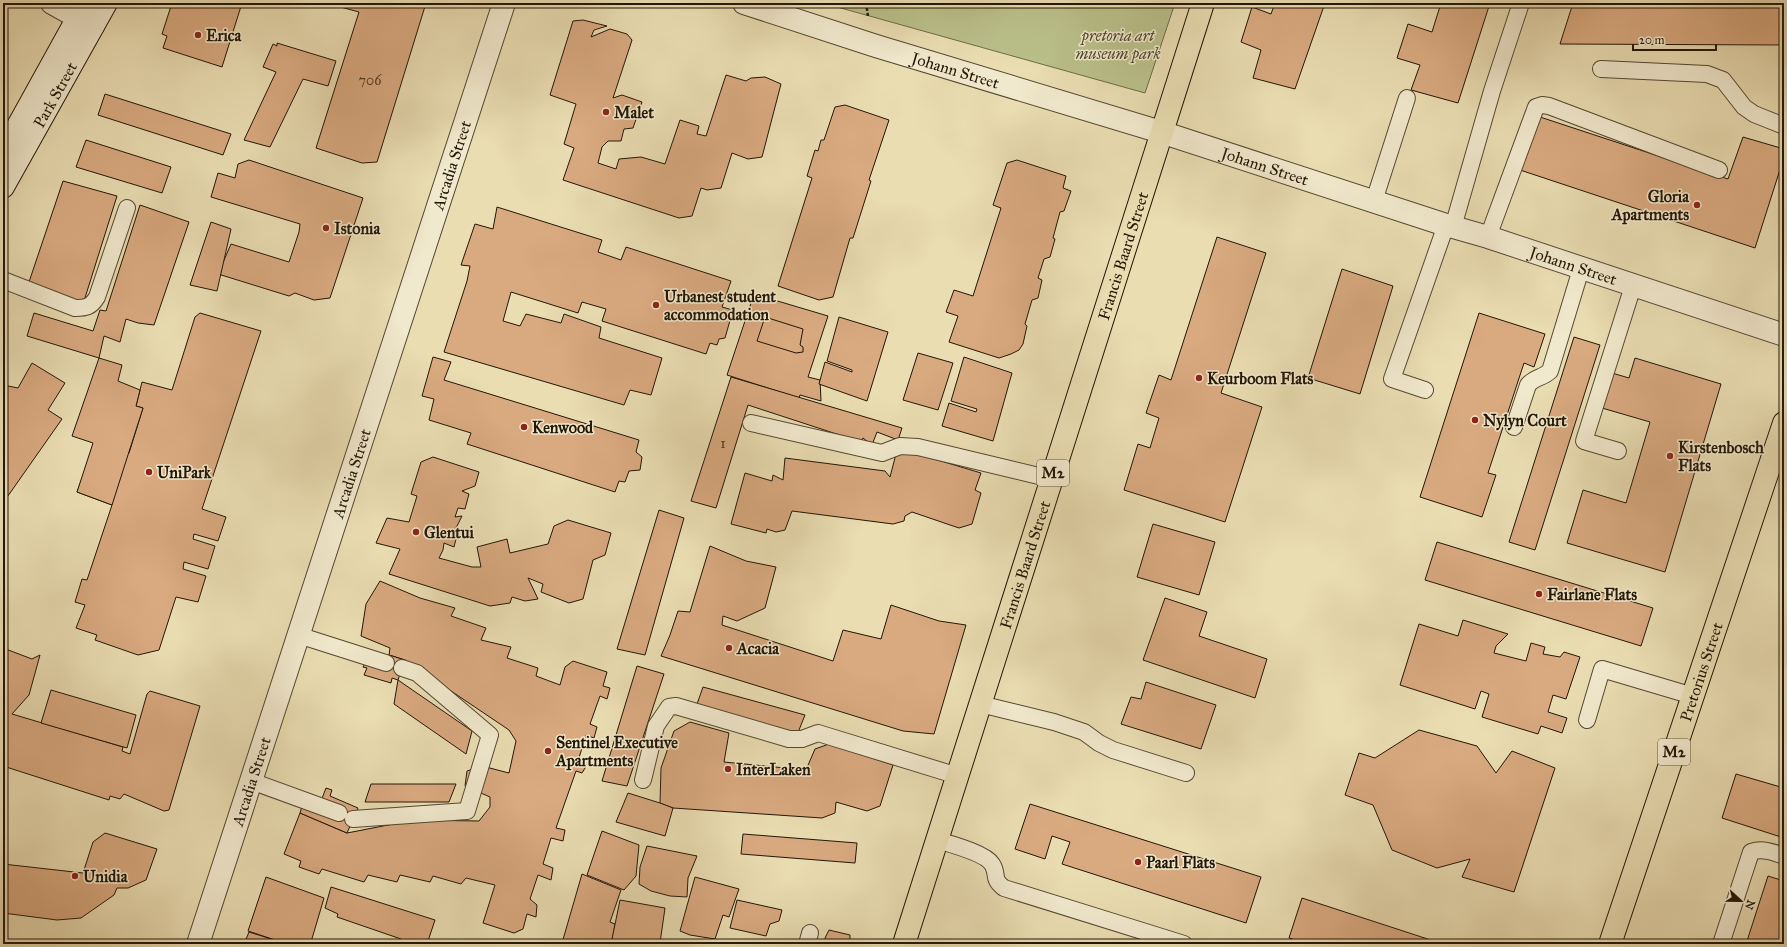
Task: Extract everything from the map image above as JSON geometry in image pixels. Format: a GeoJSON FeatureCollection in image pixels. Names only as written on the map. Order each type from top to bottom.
{"type":"FeatureCollection","features":[{"type":"Feature","properties":{"kind":"main road","name":"Francis Baard Street"},"geometry":{"type":"LineString","coordinates":[[904,944],[1203,3]]}},
{"type":"Feature","properties":{"kind":"main road","name":"Pretorius Street"},"geometry":{"type":"LineString","coordinates":[[1610,944],[1784,423]]}},
{"type":"Feature","properties":{"kind":"street"},"geometry":{"type":"LineString","coordinates":[[52,3],[86,16]]}},
{"type":"Feature","properties":{"kind":"street","name":"Park Street"},"geometry":{"type":"LineString","coordinates":[[3,153],[86,16],[106,3]]}},
{"type":"Feature","properties":{"kind":"street","name":"Arcadia Street"},"geometry":{"type":"LineString","coordinates":[[198,944],[504,3]]}},
{"type":"Feature","properties":{"kind":"street","name":"Johann Street"},"geometry":{"type":"LineString","coordinates":[[744,3],[876,46],[1161,132],[1449,226],[1488,237],[1784,335]]}},
{"type":"Feature","properties":{"kind":"street","name":"Park Street"},"geometry":{"type":"LineString","coordinates":[[3,187],[86,16]]}},
{"type":"Feature","properties":{"kind":"lane"},"geometry":{"type":"LineString","coordinates":[[1425,390],[1392,379],[1449,226],[1521,3]]}},
{"type":"Feature","properties":{"kind":"lane"},"geometry":{"type":"LineString","coordinates":[[1601,69],[1707,74],[1723,80],[1740,103],[1749,110],[1784,126]]}},
{"type":"Feature","properties":{"kind":"lane"},"geometry":{"type":"LineString","coordinates":[[1374,201],[1406,98]]}},
{"type":"Feature","properties":{"kind":"lane"},"geometry":{"type":"LineString","coordinates":[[1488,237],[1536,107],[1542,105],[1549,106],[1718,170]]}},
{"type":"Feature","properties":{"kind":"lane"},"geometry":{"type":"LineString","coordinates":[[3,280],[75,308],[86,308],[93,305],[127,208]]}},
{"type":"Feature","properties":{"kind":"lane"},"geometry":{"type":"LineString","coordinates":[[1514,427],[1528,385],[1532,380],[1545,376],[1550,371],[1581,269]]}},
{"type":"Feature","properties":{"kind":"lane"},"geometry":{"type":"LineString","coordinates":[[1618,451],[1584,441],[1634,286]]}},
{"type":"Feature","properties":{"kind":"lane"},"geometry":{"type":"LineString","coordinates":[[751,424],[882,452],[900,446],[918,447],[1051,479]]}},
{"type":"Feature","properties":{"kind":"lane"},"geometry":{"type":"LineString","coordinates":[[298,635],[386,663]]}},
{"type":"Feature","properties":{"kind":"lane"},"geometry":{"type":"LineString","coordinates":[[250,781],[346,816],[467,811],[490,735],[417,673],[402,668]]}},
{"type":"Feature","properties":{"kind":"lane"},"geometry":{"type":"LineString","coordinates":[[1587,720],[1602,669],[1693,696]]}},
{"type":"Feature","properties":{"kind":"lane"},"geometry":{"type":"LineString","coordinates":[[980,704],[1054,722],[1084,732],[1099,743],[1113,750],[1186,774]]}},
{"type":"Feature","properties":{"kind":"lane"},"geometry":{"type":"LineString","coordinates":[[643,780],[656,726],[669,707],[676,706],[789,738],[802,739],[818,733],[958,776]]}},
{"type":"Feature","properties":{"kind":"lane"},"geometry":{"type":"LineString","coordinates":[[937,840],[985,857],[992,864],[997,882],[1004,888],[1184,944]]}},
{"type":"Feature","properties":{"kind":"lane"},"geometry":{"type":"LineString","coordinates":[[1720,944],[1751,852],[1758,850],[1771,851],[1784,856]]}},
{"type":"Feature","properties":{"kind":"path"},"geometry":{"type":"LineString","coordinates":[[866,3],[867,15]]}},
{"type":"Feature","properties":{"kind":"green space","name":"pretoria art museum park"},"geometry":{"type":"Polygon","coordinates":[[[823,3],[1175,3],[1145,93],[823,3]]]}},
{"type":"Feature","properties":{"kind":"building","name":"Erica"},"geometry":{"type":"Polygon","coordinates":[[[172,3],[242,3],[222,67],[163,48],[167,36],[162,34],[172,3]]]}},
{"type":"Feature","properties":{"kind":"building"},"geometry":{"type":"Polygon","coordinates":[[[326,3],[426,3],[377,162],[362,163],[316,148],[359,12],[326,3]]]}},
{"type":"Feature","properties":{"kind":"building"},"geometry":{"type":"Polygon","coordinates":[[[358,3],[369,3],[368,6],[358,3]]]}},
{"type":"Feature","properties":{"kind":"building"},"geometry":{"type":"Polygon","coordinates":[[[1275,3],[1325,3],[1295,89],[1253,78],[1261,50],[1241,42],[1252,7],[1271,14],[1275,3]]]}},
{"type":"Feature","properties":{"kind":"building"},"geometry":{"type":"Polygon","coordinates":[[[1441,3],[1490,3],[1458,103],[1411,90],[1420,65],[1397,58],[1408,24],[1432,32],[1441,3]]]}},
{"type":"Feature","properties":{"kind":"building"},"geometry":{"type":"Polygon","coordinates":[[[1573,3],[1784,3],[1784,45],[1560,44],[1573,3]]]}},
{"type":"Feature","properties":{"kind":"building","name":"Malet"},"geometry":{"type":"Polygon","coordinates":[[[583,20],[607,26],[594,30],[591,37],[610,29],[627,34],[632,40],[613,98],[622,95],[642,102],[633,128],[624,129],[621,141],[608,141],[602,147],[598,163],[616,169],[619,159],[641,157],[665,164],[680,120],[699,126],[697,134],[706,136],[726,75],[746,81],[751,78],[765,77],[781,84],[762,157],[748,159],[732,153],[721,188],[707,190],[701,188],[692,216],[679,218],[563,180],[574,148],[564,144],[576,104],[550,95],[573,21],[583,20]]]}},
{"type":"Feature","properties":{"kind":"building"},"geometry":{"type":"Polygon","coordinates":[[[277,43],[336,61],[328,86],[303,79],[270,147],[244,140],[276,72],[263,67],[273,44],[277,46],[277,43]]]}},
{"type":"Feature","properties":{"kind":"building"},"geometry":{"type":"Polygon","coordinates":[[[105,94],[231,134],[223,155],[98,115],[105,94]]]}},
{"type":"Feature","properties":{"kind":"building"},"geometry":{"type":"Polygon","coordinates":[[[845,105],[889,120],[869,180],[871,181],[853,238],[850,238],[833,297],[819,300],[778,286],[812,178],[807,176],[815,150],[818,151],[821,140],[824,140],[835,107],[845,105]]]}},
{"type":"Feature","properties":{"kind":"building","name":"Gloria Apartments"},"geometry":{"type":"Polygon","coordinates":[[[1534,115],[1728,179],[1743,137],[1784,149],[1784,157],[1755,248],[1514,168],[1534,115]]]}},
{"type":"Feature","properties":{"kind":"building"},"geometry":{"type":"Polygon","coordinates":[[[86,140],[171,167],[162,193],[76,167],[86,140]]]}},
{"type":"Feature","properties":{"kind":"building","name":"Istonia"},"geometry":{"type":"Polygon","coordinates":[[[249,160],[363,198],[330,298],[314,300],[295,293],[289,296],[218,274],[231,244],[289,262],[299,232],[300,224],[211,197],[218,173],[235,178],[238,164],[249,160]]]}},
{"type":"Feature","properties":{"kind":"building"},"geometry":{"type":"Polygon","coordinates":[[[1017,160],[1066,176],[1063,188],[1071,191],[1064,211],[1060,212],[1050,257],[1044,259],[1038,278],[1042,280],[1038,298],[1032,300],[1025,324],[1027,326],[1023,344],[1019,350],[999,358],[949,342],[958,316],[946,312],[954,290],[973,296],[1001,208],[993,205],[1007,163],[1017,160]]]}},
{"type":"Feature","properties":{"kind":"building"},"geometry":{"type":"Polygon","coordinates":[[[63,181],[117,196],[84,301],[77,301],[29,282],[63,181]]]}},
{"type":"Feature","properties":{"kind":"building"},"geometry":{"type":"Polygon","coordinates":[[[140,205],[189,222],[154,325],[138,323],[126,319],[120,342],[104,336],[99,358],[27,336],[34,313],[93,331],[100,310],[106,311],[140,205]]]}},
{"type":"Feature","properties":{"kind":"building","name":"Urbanest student accommodation"},"geometry":{"type":"Polygon","coordinates":[[[497,207],[602,240],[598,252],[621,260],[626,247],[731,281],[722,307],[733,310],[725,338],[719,339],[717,345],[710,343],[706,354],[602,321],[606,309],[582,302],[578,313],[511,292],[503,321],[520,326],[526,314],[561,323],[564,314],[601,327],[599,338],[662,358],[651,395],[630,390],[624,405],[444,352],[467,281],[470,266],[461,265],[475,224],[493,229],[497,207]]]}},
{"type":"Feature","properties":{"kind":"building"},"geometry":{"type":"Polygon","coordinates":[[[211,222],[231,229],[217,291],[190,285],[211,222]]]}},
{"type":"Feature","properties":{"kind":"building","name":"Keurboom Flats"},"geometry":{"type":"Polygon","coordinates":[[[1217,237],[1266,253],[1221,393],[1262,407],[1225,522],[1124,490],[1138,444],[1150,448],[1159,418],[1146,413],[1159,375],[1171,380],[1217,237]]]}},
{"type":"Feature","properties":{"kind":"building"},"geometry":{"type":"Polygon","coordinates":[[[1342,269],[1393,286],[1360,394],[1308,378],[1342,269]]]}},
{"type":"Feature","properties":{"kind":"building"},"geometry":{"type":"Polygon","coordinates":[[[754,294],[828,316],[808,377],[820,380],[821,401],[800,395],[799,398],[727,375],[754,294]]]}},
{"type":"Feature","properties":{"kind":"building","name":"UniPark"},"geometry":{"type":"Polygon","coordinates":[[[200,313],[261,331],[202,509],[226,517],[218,541],[194,534],[193,539],[215,546],[208,569],[184,562],[183,569],[206,576],[198,602],[176,597],[159,650],[138,655],[95,640],[97,635],[76,628],[85,605],[75,602],[82,579],[87,580],[112,505],[77,492],[96,441],[129,453],[143,408],[136,406],[142,382],[172,390],[195,317],[200,313]]]}},
{"type":"Feature","properties":{"kind":"building","name":"Nylyn Court"},"geometry":{"type":"Polygon","coordinates":[[[1479,313],[1545,334],[1534,367],[1524,363],[1488,473],[1496,475],[1482,517],[1420,497],[1479,313]]]}},
{"type":"Feature","properties":{"kind":"building"},"geometry":{"type":"Polygon","coordinates":[[[765,317],[803,329],[800,345],[803,347],[803,352],[796,353],[757,341],[765,317]]]}},
{"type":"Feature","properties":{"kind":"building"},"geometry":{"type":"Polygon","coordinates":[[[839,317],[888,332],[867,401],[819,384],[825,362],[852,372],[852,370],[827,361],[839,317]]]}},
{"type":"Feature","properties":{"kind":"building"},"geometry":{"type":"Polygon","coordinates":[[[1574,337],[1600,345],[1535,550],[1509,542],[1574,337]]]}},
{"type":"Feature","properties":{"kind":"building"},"geometry":{"type":"Polygon","coordinates":[[[918,353],[953,363],[938,410],[903,400],[918,353]]]}},
{"type":"Feature","properties":{"kind":"building","name":"Kenwood"},"geometry":{"type":"Polygon","coordinates":[[[433,357],[451,362],[444,380],[639,440],[636,452],[642,457],[640,470],[629,471],[625,482],[619,481],[615,492],[467,444],[471,433],[429,420],[434,399],[422,396],[433,357]]]}},
{"type":"Feature","properties":{"kind":"building"},"geometry":{"type":"Polygon","coordinates":[[[964,357],[1012,373],[993,441],[942,426],[949,403],[976,412],[977,409],[951,401],[964,357]]]}},
{"type":"Feature","properties":{"kind":"building"},"geometry":{"type":"Polygon","coordinates":[[[99,358],[122,365],[118,381],[140,390],[136,406],[143,408],[112,505],[77,492],[93,443],[72,436],[99,358]]]}},
{"type":"Feature","properties":{"kind":"building","name":"Kirstenbosch Flats"},"geometry":{"type":"Polygon","coordinates":[[[1635,358],[1721,384],[1665,572],[1567,543],[1583,490],[1626,503],[1650,422],[1602,408],[1612,373],[1629,378],[1635,358]]]}},
{"type":"Feature","properties":{"kind":"building"},"geometry":{"type":"Polygon","coordinates":[[[32,363],[65,383],[48,410],[62,419],[3,503],[3,385],[18,388],[32,363]]]}},
{"type":"Feature","properties":{"kind":"building"},"geometry":{"type":"Polygon","coordinates":[[[731,377],[902,428],[898,440],[877,432],[872,445],[863,438],[861,442],[748,405],[716,508],[691,501],[731,377]]]}},
{"type":"Feature","properties":{"kind":"building"},"geometry":{"type":"Polygon","coordinates":[[[911,452],[981,473],[975,490],[981,493],[972,524],[959,528],[912,512],[905,516],[904,521],[893,524],[792,511],[785,530],[776,532],[767,529],[766,533],[731,524],[745,473],[772,481],[773,475],[783,480],[785,458],[885,471],[890,477],[896,454],[911,452]]]}},
{"type":"Feature","properties":{"kind":"building","name":"Glentui"},"geometry":{"type":"Polygon","coordinates":[[[433,457],[479,472],[475,486],[462,491],[469,494],[465,509],[458,508],[455,517],[462,516],[455,530],[448,533],[457,535],[454,547],[444,543],[443,550],[439,558],[472,567],[481,567],[477,547],[507,539],[510,553],[548,544],[554,526],[568,520],[611,533],[605,555],[593,560],[583,599],[569,603],[541,592],[543,584],[528,578],[538,599],[525,601],[512,597],[510,603],[490,606],[389,574],[400,549],[376,543],[387,518],[409,522],[417,496],[411,494],[421,462],[433,457]]]}},
{"type":"Feature","properties":{"kind":"building"},"geometry":{"type":"Polygon","coordinates":[[[659,510],[684,518],[645,655],[617,649],[659,510]]]}},
{"type":"Feature","properties":{"kind":"building"},"geometry":{"type":"Polygon","coordinates":[[[1153,524],[1215,542],[1199,595],[1137,577],[1153,524]]]}},
{"type":"Feature","properties":{"kind":"building","name":"Fairlane Flats"},"geometry":{"type":"Polygon","coordinates":[[[1437,542],[1653,608],[1641,646],[1425,580],[1437,542]]]}},
{"type":"Feature","properties":{"kind":"building","name":"Acacia"},"geometry":{"type":"Polygon","coordinates":[[[710,546],[746,561],[776,567],[765,608],[737,621],[723,616],[722,625],[833,661],[843,630],[881,639],[891,605],[939,621],[966,625],[934,734],[903,731],[661,656],[678,611],[690,612],[710,546]]]}},
{"type":"Feature","properties":{"kind":"building","name":"Sentinel Executive Apartments"},"geometry":{"type":"Polygon","coordinates":[[[380,581],[420,598],[455,608],[451,616],[486,628],[481,640],[511,647],[507,658],[538,668],[536,676],[560,685],[565,667],[573,661],[607,672],[603,686],[610,688],[607,699],[600,696],[590,724],[597,727],[594,738],[586,735],[578,761],[587,765],[582,773],[576,771],[556,828],[565,830],[563,841],[551,838],[543,864],[553,868],[551,880],[538,875],[530,899],[537,905],[536,917],[527,914],[523,929],[514,933],[483,923],[495,885],[466,878],[461,884],[433,876],[430,882],[400,875],[397,882],[368,875],[364,882],[322,869],[319,874],[299,867],[301,861],[284,854],[300,813],[347,833],[414,820],[479,821],[490,807],[490,797],[465,786],[467,771],[482,766],[509,773],[516,741],[509,730],[405,660],[389,655],[390,648],[361,636],[366,604],[380,581]]]}},
{"type":"Feature","properties":{"kind":"building"},"geometry":{"type":"Polygon","coordinates":[[[1165,598],[1207,612],[1199,636],[1267,659],[1255,698],[1143,660],[1165,598]]]}},
{"type":"Feature","properties":{"kind":"building"},"geometry":{"type":"Polygon","coordinates":[[[1463,620],[1508,634],[1496,646],[1494,653],[1526,661],[1531,643],[1545,647],[1543,654],[1560,657],[1564,652],[1580,657],[1566,699],[1553,695],[1548,712],[1567,718],[1562,733],[1541,726],[1538,734],[1482,717],[1489,694],[1481,691],[1475,709],[1400,685],[1419,624],[1458,636],[1463,620]]]}},
{"type":"Feature","properties":{"kind":"building"},"geometry":{"type":"Polygon","coordinates":[[[3,648],[32,659],[40,655],[29,695],[12,714],[123,747],[122,751],[130,754],[147,694],[150,691],[200,706],[169,810],[164,811],[124,794],[120,799],[110,796],[109,800],[3,766],[3,648]]]}},
{"type":"Feature","properties":{"kind":"building"},"geometry":{"type":"Polygon","coordinates":[[[389,655],[405,660],[398,680],[392,678],[391,683],[364,675],[367,668],[363,667],[366,661],[385,667],[389,655]]]}},
{"type":"Feature","properties":{"kind":"building"},"geometry":{"type":"Polygon","coordinates":[[[637,666],[664,674],[627,786],[602,781],[637,666]]]}},
{"type":"Feature","properties":{"kind":"building"},"geometry":{"type":"Polygon","coordinates":[[[398,680],[472,731],[466,754],[394,704],[398,680]]]}},
{"type":"Feature","properties":{"kind":"building"},"geometry":{"type":"Polygon","coordinates":[[[1146,682],[1216,705],[1201,749],[1121,724],[1131,697],[1141,699],[1146,682]]]}},
{"type":"Feature","properties":{"kind":"building"},"geometry":{"type":"Polygon","coordinates":[[[703,687],[805,715],[797,735],[696,707],[703,687]]]}},
{"type":"Feature","properties":{"kind":"building"},"geometry":{"type":"Polygon","coordinates":[[[51,690],[136,715],[127,748],[41,723],[51,690]]]}},
{"type":"Feature","properties":{"kind":"building","name":"InterLaken"},"geometry":{"type":"Polygon","coordinates":[[[690,722],[729,733],[724,762],[806,770],[815,749],[829,744],[893,765],[880,806],[867,811],[836,802],[835,813],[822,818],[673,808],[660,803],[661,768],[674,731],[690,722]]]}},
{"type":"Feature","properties":{"kind":"building"},"geometry":{"type":"Polygon","coordinates":[[[1419,730],[1477,746],[1496,773],[1512,751],[1555,768],[1514,892],[1462,877],[1470,859],[1437,868],[1392,850],[1373,805],[1345,795],[1359,753],[1375,758],[1419,730]]]}},
{"type":"Feature","properties":{"kind":"building"},"geometry":{"type":"Polygon","coordinates":[[[1736,774],[1784,788],[1784,838],[1722,818],[1736,774]]]}},
{"type":"Feature","properties":{"kind":"building"},"geometry":{"type":"Polygon","coordinates":[[[371,784],[456,784],[449,802],[365,802],[371,784]]]}},
{"type":"Feature","properties":{"kind":"building"},"geometry":{"type":"Polygon","coordinates":[[[326,788],[332,790],[330,796],[358,808],[347,833],[300,813],[302,806],[321,801],[326,788]]]}},
{"type":"Feature","properties":{"kind":"building"},"geometry":{"type":"Polygon","coordinates":[[[628,793],[673,808],[665,836],[616,822],[628,793]]]}},
{"type":"Feature","properties":{"kind":"building","name":"Paarl Flats"},"geometry":{"type":"Polygon","coordinates":[[[1030,804],[1261,877],[1246,923],[1062,864],[1070,842],[1052,836],[1045,859],[1015,849],[1030,804]]]}},
{"type":"Feature","properties":{"kind":"building"},"geometry":{"type":"Polygon","coordinates":[[[602,831],[639,845],[636,876],[624,890],[587,875],[602,831]]]}},
{"type":"Feature","properties":{"kind":"building","name":"Unidia"},"geometry":{"type":"Polygon","coordinates":[[[105,833],[157,849],[146,880],[128,888],[117,888],[114,895],[81,918],[57,920],[3,913],[3,864],[83,873],[93,842],[105,833]]]}},
{"type":"Feature","properties":{"kind":"building"},"geometry":{"type":"Polygon","coordinates":[[[743,834],[857,843],[855,863],[741,854],[743,834]]]}},
{"type":"Feature","properties":{"kind":"building"},"geometry":{"type":"Polygon","coordinates":[[[647,846],[697,856],[688,878],[687,897],[670,896],[651,891],[639,884],[640,867],[647,846]]]}},
{"type":"Feature","properties":{"kind":"building"},"geometry":{"type":"Polygon","coordinates":[[[582,874],[621,890],[610,922],[615,924],[612,942],[607,941],[606,944],[562,943],[582,874]]]}},
{"type":"Feature","properties":{"kind":"building"},"geometry":{"type":"Polygon","coordinates":[[[1768,876],[1784,881],[1784,944],[1746,944],[1768,876]]]}},
{"type":"Feature","properties":{"kind":"building"},"geometry":{"type":"Polygon","coordinates":[[[266,877],[324,898],[311,942],[304,944],[287,944],[248,931],[266,877]]]}},
{"type":"Feature","properties":{"kind":"building"},"geometry":{"type":"Polygon","coordinates":[[[695,877],[739,889],[729,917],[723,915],[715,939],[690,935],[680,931],[695,877]]]}},
{"type":"Feature","properties":{"kind":"building"},"geometry":{"type":"Polygon","coordinates":[[[331,887],[435,920],[427,944],[399,944],[401,939],[337,917],[338,914],[325,908],[331,887]]]}},
{"type":"Feature","properties":{"kind":"building"},"geometry":{"type":"Polygon","coordinates":[[[1302,898],[1443,944],[1308,944],[1289,938],[1302,898]]]}},
{"type":"Feature","properties":{"kind":"building"},"geometry":{"type":"Polygon","coordinates":[[[620,900],[665,908],[660,943],[611,944],[620,900]]]}},
{"type":"Feature","properties":{"kind":"building"},"geometry":{"type":"Polygon","coordinates":[[[737,900],[782,910],[779,921],[770,924],[766,936],[730,928],[737,900]]]}},
{"type":"Feature","properties":{"kind":"building"},"geometry":{"type":"Polygon","coordinates":[[[829,930],[850,935],[850,944],[827,944],[825,938],[829,930]]]}},
{"type":"Feature","properties":{"kind":"building"},"geometry":{"type":"Polygon","coordinates":[[[249,932],[284,943],[244,944],[249,932]]]}},
{"type":"Feature","properties":{"kind":"building"},"geometry":{"type":"Polygon","coordinates":[[[668,941],[677,944],[666,944],[668,941]]]}},
{"type":"Feature","properties":{"kind":"place","name":"Erica"},"geometry":{"type":"Point","coordinates":[198,35]}},
{"type":"Feature","properties":{"kind":"place","name":"Malet"},"geometry":{"type":"Point","coordinates":[606,112]}},
{"type":"Feature","properties":{"kind":"place","name":"Gloria Apartments"},"geometry":{"type":"Point","coordinates":[1697,205]}},
{"type":"Feature","properties":{"kind":"place","name":"Istonia"},"geometry":{"type":"Point","coordinates":[326,228]}},
{"type":"Feature","properties":{"kind":"place","name":"Urbanest student accommodation"},"geometry":{"type":"Point","coordinates":[656,305]}},
{"type":"Feature","properties":{"kind":"place","name":"Keurboom Flats"},"geometry":{"type":"Point","coordinates":[1199,378]}},
{"type":"Feature","properties":{"kind":"place","name":"Nylyn Court"},"geometry":{"type":"Point","coordinates":[1475,420]}},
{"type":"Feature","properties":{"kind":"place","name":"Kenwood"},"geometry":{"type":"Point","coordinates":[524,427]}},
{"type":"Feature","properties":{"kind":"place","name":"Kirstenbosch Flats"},"geometry":{"type":"Point","coordinates":[1670,456]}},
{"type":"Feature","properties":{"kind":"place","name":"UniPark"},"geometry":{"type":"Point","coordinates":[149,472]}},
{"type":"Feature","properties":{"kind":"place","name":"Glentui"},"geometry":{"type":"Point","coordinates":[416,532]}},
{"type":"Feature","properties":{"kind":"place","name":"Fairlane Flats"},"geometry":{"type":"Point","coordinates":[1539,594]}},
{"type":"Feature","properties":{"kind":"place","name":"Acacia"},"geometry":{"type":"Point","coordinates":[729,648]}},
{"type":"Feature","properties":{"kind":"place","name":"Sentinel Executive Apartments"},"geometry":{"type":"Point","coordinates":[548,751]}},
{"type":"Feature","properties":{"kind":"place","name":"InterLaken"},"geometry":{"type":"Point","coordinates":[728,769]}},
{"type":"Feature","properties":{"kind":"place","name":"Paarl Flats"},"geometry":{"type":"Point","coordinates":[1138,862]}},
{"type":"Feature","properties":{"kind":"place","name":"Unidia"},"geometry":{"type":"Point","coordinates":[75,876]}}]}
